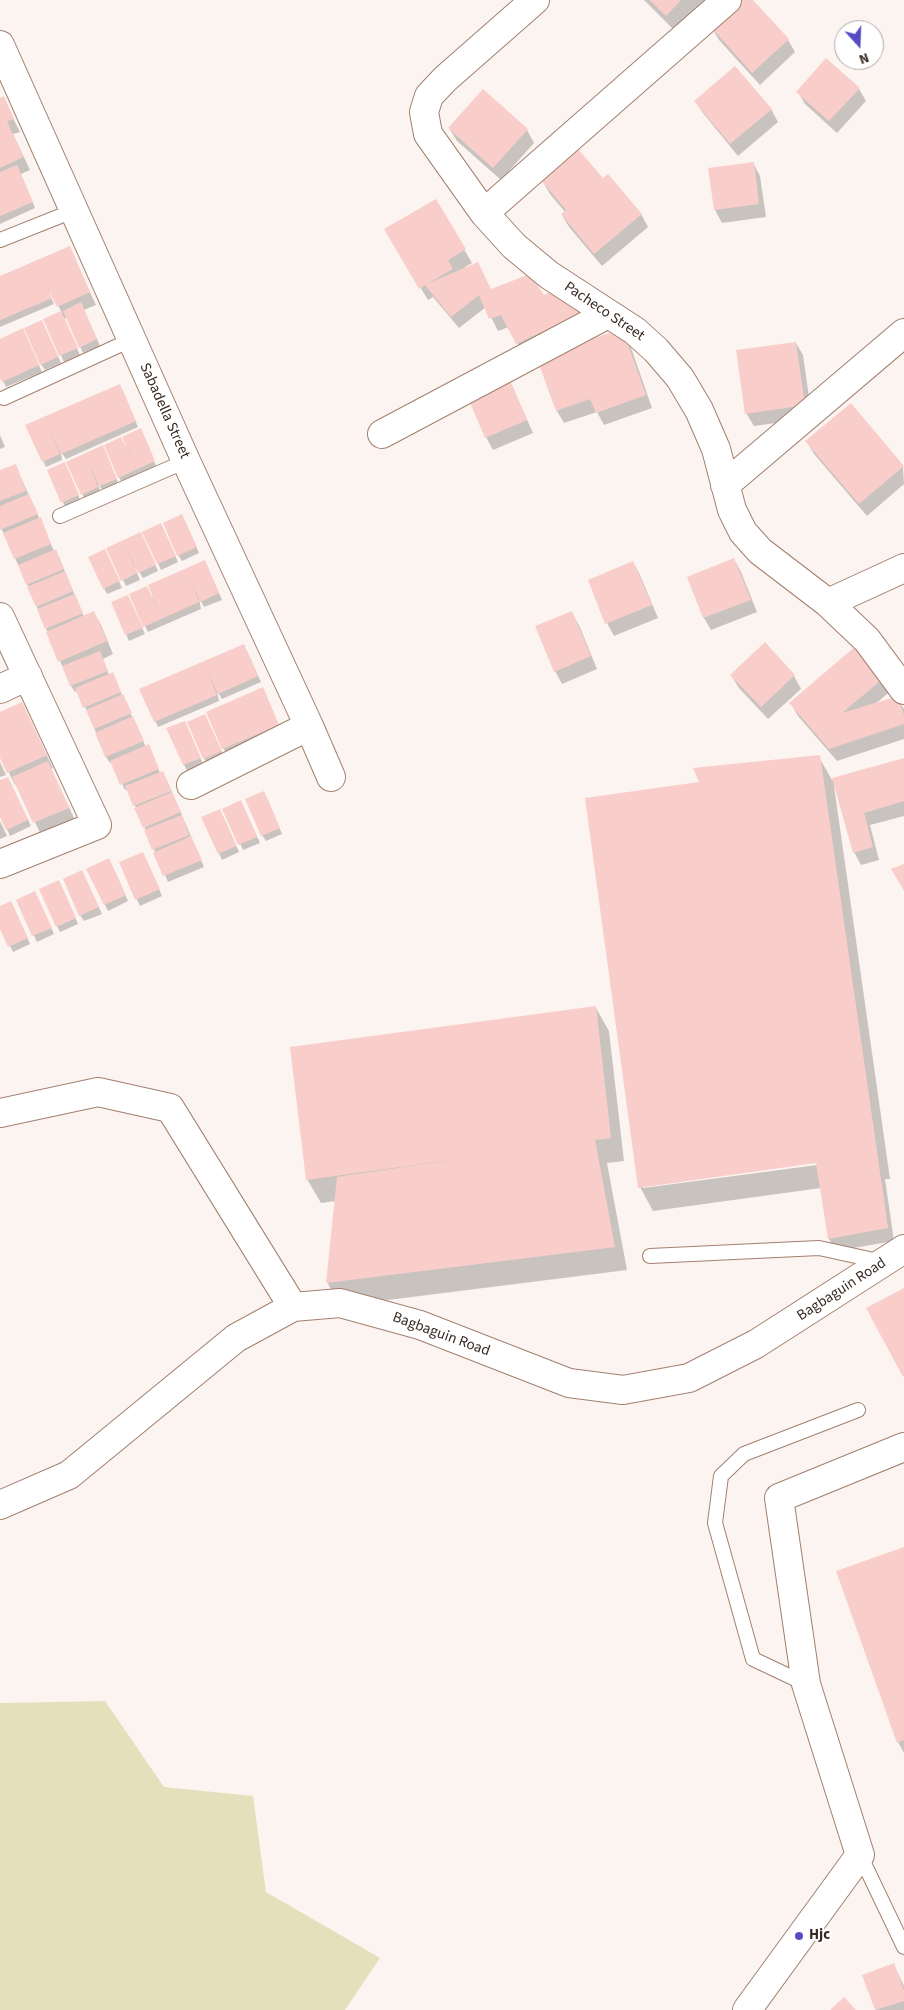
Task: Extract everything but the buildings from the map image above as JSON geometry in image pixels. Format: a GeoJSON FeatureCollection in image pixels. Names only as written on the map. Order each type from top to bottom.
{"type":"FeatureCollection","features":[{"type":"Feature","properties":{"kind":"street","name":"Pacheco Street"},"geometry":{"type":"LineString","coordinates":[[534,0],[445,79],[429,96],[424,112],[428,134],[484,213],[514,246],[549,275],[636,331],[656,350],[680,378],[699,410],[716,449],[732,510],[743,532],[760,551],[828,603],[867,640],[904,690]]}},
{"type":"Feature","properties":{"kind":"street"},"geometry":{"type":"LineString","coordinates":[[484,213],[727,0]]}},
{"type":"Feature","properties":{"kind":"street","name":"Sabadella Street"},"geometry":{"type":"LineString","coordinates":[[3,59],[133,339],[186,461],[309,726],[330,777]]}},
{"type":"Feature","properties":{"kind":"street"},"geometry":{"type":"LineString","coordinates":[[382,434],[608,314]]}},
{"type":"Feature","properties":{"kind":"street"},"geometry":{"type":"LineString","coordinates":[[725,485],[904,333]]}},
{"type":"Feature","properties":{"kind":"street"},"geometry":{"type":"LineString","coordinates":[[828,603],[904,568]]}},
{"type":"Feature","properties":{"kind":"street"},"geometry":{"type":"LineString","coordinates":[[0,617],[97,825],[0,864]]}},
{"type":"Feature","properties":{"kind":"street"},"geometry":{"type":"LineString","coordinates":[[0,689],[28,676]]}},
{"type":"Feature","properties":{"kind":"street"},"geometry":{"type":"LineString","coordinates":[[191,785],[309,726]]}},
{"type":"Feature","properties":{"kind":"street"},"geometry":{"type":"LineString","coordinates":[[0,1113],[98,1092],[170,1108],[293,1307]]}},
{"type":"Feature","properties":{"kind":"street","name":"Bagbaguin Road"},"geometry":{"type":"LineString","coordinates":[[0,1505],[69,1475],[236,1338],[293,1307],[340,1303],[420,1325],[569,1383],[623,1390],[690,1378],[756,1344],[894,1256]]}},
{"type":"Feature","properties":{"kind":"street"},"geometry":{"type":"LineString","coordinates":[[747,2010],[860,1855],[806,1684],[779,1498],[904,1447]]}},
{"type":"Feature","properties":{"kind":"lane"},"geometry":{"type":"LineString","coordinates":[[0,240],[73,211]]}},
{"type":"Feature","properties":{"kind":"lane"},"geometry":{"type":"LineString","coordinates":[[4,398],[133,339]]}},
{"type":"Feature","properties":{"kind":"lane"},"geometry":{"type":"LineString","coordinates":[[60,516],[186,461]]}},
{"type":"Feature","properties":{"kind":"lane"},"geometry":{"type":"LineString","coordinates":[[650,1256],[819,1248],[894,1256]]}},
{"type":"Feature","properties":{"kind":"lane"},"geometry":{"type":"LineString","coordinates":[[806,1684],[753,1659],[714,1523],[721,1476],[744,1454],[858,1410]]}},
{"type":"Feature","properties":{"kind":"lane"},"geometry":{"type":"LineString","coordinates":[[860,1855],[904,1947]]}},
{"type":"Feature","properties":{"kind":"shaded area"},"geometry":{"type":"Polygon","coordinates":[[[105,1701],[164,1787],[253,1796],[266,1892],[380,1958],[345,2010],[0,2010],[0,1703],[105,1701]]]}},
{"type":"Feature","properties":{"kind":"place","name":"Hjc"},"geometry":{"type":"Point","coordinates":[799,1936]}}]}
